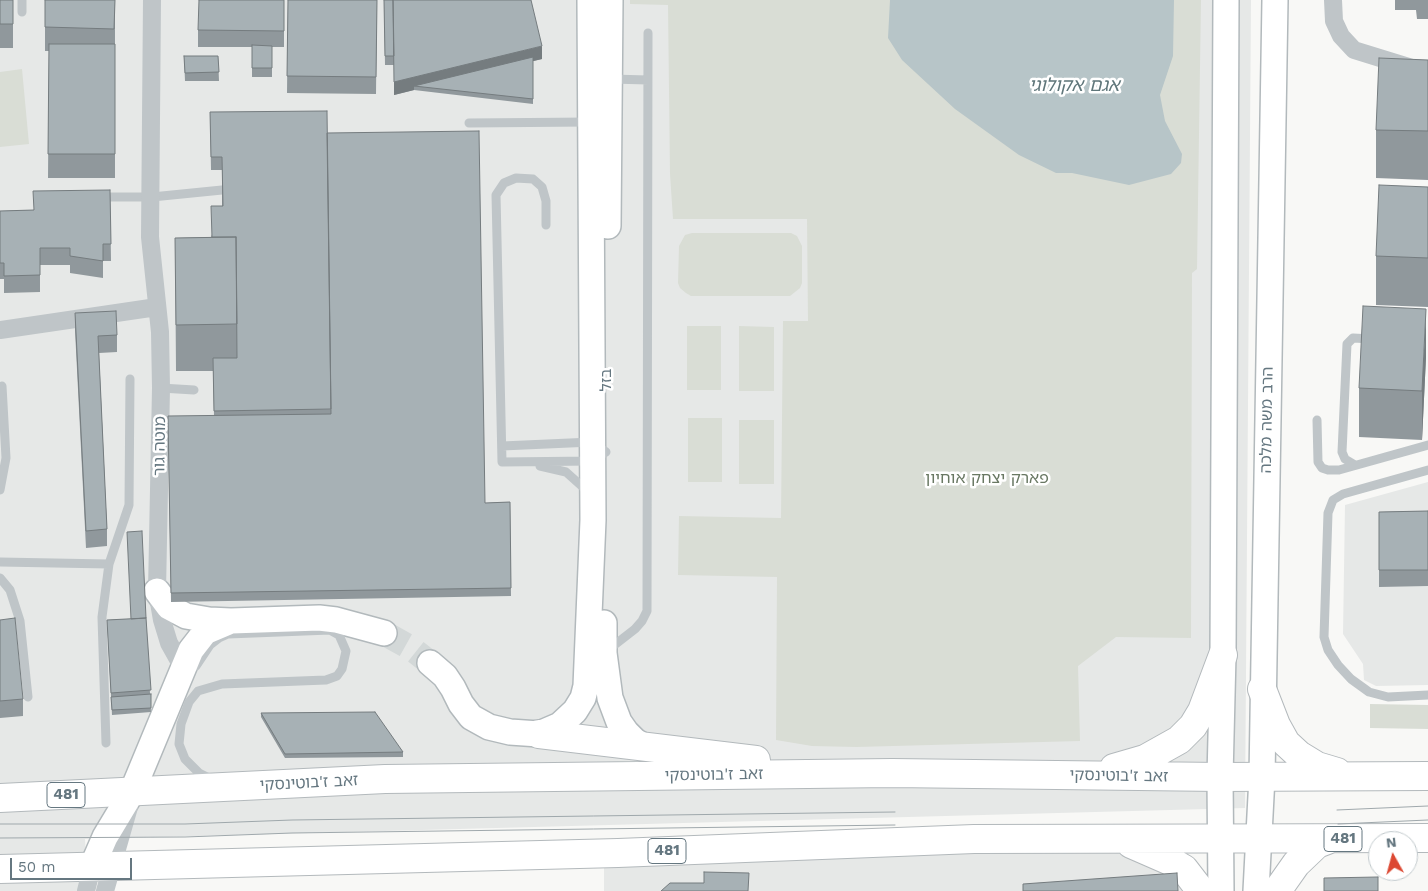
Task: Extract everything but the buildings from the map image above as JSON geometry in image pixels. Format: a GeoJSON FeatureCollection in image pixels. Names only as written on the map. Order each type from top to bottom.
{"type":"FeatureCollection","features":[{"type":"Feature","properties":{"kind":"main road"},"geometry":{"type":"LineString","coordinates":[[1084,775],[1145,759],[1179,740],[1193,726],[1202,711],[1223,655]]}},
{"type":"Feature","properties":{"kind":"main road"},"geometry":{"type":"LineString","coordinates":[[1262,689],[1276,725],[1286,743],[1300,756],[1317,766],[1353,776]]}},
{"type":"Feature","properties":{"kind":"main road"},"geometry":{"type":"LineString","coordinates":[[539,734],[892,773]]}},
{"type":"Feature","properties":{"kind":"main road","name":"זאב ז'בוטינסקי"},"geometry":{"type":"LineString","coordinates":[[0,798],[357,780],[892,773],[1262,778],[1428,776]]}},
{"type":"Feature","properties":{"kind":"main road"},"geometry":{"type":"LineString","coordinates":[[1116,838],[1170,861],[1184,870],[1201,891]]}},
{"type":"Feature","properties":{"kind":"main road","name":"481"},"geometry":{"type":"LineString","coordinates":[[0,869],[99,879],[618,853],[974,839],[1330,840],[1428,838]]}},
{"type":"Feature","properties":{"kind":"main road"},"geometry":{"type":"LineString","coordinates":[[1277,891],[1296,864],[1317,844],[1330,840]]}},
{"type":"Feature","properties":{"kind":"street","name":"מוטה גור"},"geometry":{"type":"LineString","coordinates":[[152,0],[152,197],[150,237],[160,332],[161,388],[157,591],[162,620],[169,643],[182,668]]}},
{"type":"Feature","properties":{"kind":"street","name":"בזל"},"geometry":{"type":"LineString","coordinates":[[590,0],[599,122],[597,452],[604,653],[610,698],[614,712],[626,732],[645,747]]}},
{"type":"Feature","properties":{"kind":"street","name":"בזל"},"geometry":{"type":"LineString","coordinates":[[599,122],[609,79],[610,0]]}},
{"type":"Feature","properties":{"kind":"street"},"geometry":{"type":"LineString","coordinates":[[1221,891],[1220,777],[1223,655],[1226,0]]}},
{"type":"Feature","properties":{"kind":"street","name":"הרב משה מלכה"},"geometry":{"type":"LineString","coordinates":[[1256,891],[1262,778],[1275,0]]}},
{"type":"Feature","properties":{"kind":"street"},"geometry":{"type":"LineString","coordinates":[[1333,0],[1334,21],[1341,36],[1354,50],[1428,73]]}},
{"type":"Feature","properties":{"kind":"street"},"geometry":{"type":"LineString","coordinates":[[0,330],[157,307]]}},
{"type":"Feature","properties":{"kind":"street","name":"בזל"},"geometry":{"type":"LineString","coordinates":[[539,734],[560,725],[575,711],[583,698],[586,686],[592,520],[597,452]]}},
{"type":"Feature","properties":{"kind":"street"},"geometry":{"type":"LineString","coordinates":[[157,591],[169,607],[186,616],[231,621],[319,618],[336,620],[384,633]]}},
{"type":"Feature","properties":{"kind":"street"},"geometry":{"type":"LineString","coordinates":[[99,879],[105,837],[132,792],[191,650],[205,632],[231,621]]}},
{"type":"Feature","properties":{"kind":"street"},"geometry":{"type":"LineString","coordinates":[[430,663],[445,676],[471,717],[489,727],[510,732],[539,734]]}},
{"type":"Feature","properties":{"kind":"lane"},"geometry":{"type":"LineString","coordinates":[[22,0],[22,12]]}},
{"type":"Feature","properties":{"kind":"lane"},"geometry":{"type":"LineString","coordinates":[[604,653],[635,628],[642,621],[647,611],[648,34]]}},
{"type":"Feature","properties":{"kind":"lane"},"geometry":{"type":"LineString","coordinates":[[609,79],[648,80]]}},
{"type":"Feature","properties":{"kind":"lane"},"geometry":{"type":"LineString","coordinates":[[469,123],[599,122]]}},
{"type":"Feature","properties":{"kind":"lane"},"geometry":{"type":"LineString","coordinates":[[546,225],[546,201],[542,187],[533,178],[516,178],[504,183],[496,195],[502,462],[525,462],[597,452]]}},
{"type":"Feature","properties":{"kind":"lane"},"geometry":{"type":"LineString","coordinates":[[86,196],[152,197],[222,190]]}},
{"type":"Feature","properties":{"kind":"lane"},"geometry":{"type":"LineString","coordinates":[[1355,465],[1345,459],[1342,452],[1348,344],[1353,338],[1381,339]]}},
{"type":"Feature","properties":{"kind":"lane"},"geometry":{"type":"LineString","coordinates":[[106,743],[102,616],[109,564],[129,505],[130,379]]}},
{"type":"Feature","properties":{"kind":"lane"},"geometry":{"type":"LineString","coordinates":[[0,490],[6,458],[2,386]]}},
{"type":"Feature","properties":{"kind":"lane"},"geometry":{"type":"LineString","coordinates":[[161,388],[194,390]]}},
{"type":"Feature","properties":{"kind":"lane"},"geometry":{"type":"LineString","coordinates":[[1317,420],[1318,462],[1322,468],[1328,470],[1339,470],[1428,445]]}},
{"type":"Feature","properties":{"kind":"lane"},"geometry":{"type":"LineString","coordinates":[[502,446],[597,452]]}},
{"type":"Feature","properties":{"kind":"lane"},"geometry":{"type":"LineString","coordinates":[[525,462],[566,472],[577,481],[585,489],[592,520]]}},
{"type":"Feature","properties":{"kind":"lane"},"geometry":{"type":"LineString","coordinates":[[1428,470],[1343,494],[1333,500],[1328,513],[1324,638],[1328,650],[1338,665],[1368,692],[1388,696],[1428,695]]}},
{"type":"Feature","properties":{"kind":"lane"},"geometry":{"type":"LineString","coordinates":[[0,562],[109,564]]}},
{"type":"Feature","properties":{"kind":"lane"},"geometry":{"type":"LineString","coordinates":[[0,578],[10,590],[20,621],[28,697]]}},
{"type":"Feature","properties":{"kind":"lane"},"geometry":{"type":"LineString","coordinates":[[163,716],[210,645],[219,638],[228,634],[330,630],[339,635],[346,651],[342,669],[337,676],[326,680],[222,684],[198,690],[189,702],[180,730],[180,744],[185,760],[200,773],[232,786]]}},
{"type":"Feature","properties":{"kind":"shaded area"},"geometry":{"type":"Polygon","coordinates":[[[0,0],[1251,0],[1245,808],[85,839],[88,891],[0,891],[0,0]]]}},
{"type":"Feature","properties":{"kind":"shaded area"},"geometry":{"type":"Polygon","coordinates":[[[1428,482],[1428,685],[1376,686],[1364,680],[1363,664],[1343,634],[1345,505],[1428,482]]]}},
{"type":"Feature","properties":{"kind":"shaded area"},"geometry":{"type":"Polygon","coordinates":[[[1096,846],[1144,856],[1193,891],[604,891],[604,867],[1096,846]]]}},
{"type":"Feature","properties":{"kind":"green space","name":"פארק יצחק אוחיון"},"geometry":{"type":"Polygon","coordinates":[[[630,0],[1201,0],[1197,269],[1192,273],[1191,638],[1116,637],[1078,666],[1080,741],[856,747],[812,746],[776,740],[777,577],[678,575],[679,516],[781,518],[783,321],[808,321],[807,219],[673,219],[670,174],[668,5],[630,4],[630,0]]]}},
{"type":"Feature","properties":{"kind":"green space"},"geometry":{"type":"Polygon","coordinates":[[[22,69],[29,144],[0,147],[0,72],[22,69]]]}},
{"type":"Feature","properties":{"kind":"green space"},"geometry":{"type":"Polygon","coordinates":[[[692,233],[791,233],[797,236],[802,246],[802,283],[800,288],[790,296],[691,296],[680,288],[678,283],[679,246],[685,235],[692,233]]]}},
{"type":"Feature","properties":{"kind":"green space"},"geometry":{"type":"Polygon","coordinates":[[[687,326],[721,326],[721,390],[687,390],[687,326]]]}},
{"type":"Feature","properties":{"kind":"green space"},"geometry":{"type":"Polygon","coordinates":[[[739,326],[774,327],[774,391],[739,391],[739,326]]]}},
{"type":"Feature","properties":{"kind":"green space"},"geometry":{"type":"Polygon","coordinates":[[[688,418],[722,418],[722,482],[688,482],[688,418]]]}},
{"type":"Feature","properties":{"kind":"green space"},"geometry":{"type":"Polygon","coordinates":[[[739,420],[774,420],[774,484],[739,484],[739,420]]]}},
{"type":"Feature","properties":{"kind":"green space"},"geometry":{"type":"Polygon","coordinates":[[[1370,704],[1428,705],[1428,729],[1370,728],[1370,704]]]}},
{"type":"Feature","properties":{"kind":"water","name":"אגם אקולוגי"},"geometry":{"type":"Polygon","coordinates":[[[890,0],[1174,0],[1173,56],[1160,95],[1165,121],[1182,154],[1181,163],[1171,174],[1129,185],[1072,173],[1056,173],[1019,155],[955,109],[902,60],[888,38],[890,0]]]}},
{"type":"Feature","properties":{"kind":"tunnel"},"geometry":{"type":"LineString","coordinates":[[384,633],[411,648],[430,663]]}},
{"type":"Feature","properties":{"kind":"tram line"},"geometry":{"type":"LineString","coordinates":[[1337,810],[1428,806]]}},
{"type":"Feature","properties":{"kind":"tram line"},"geometry":{"type":"LineString","coordinates":[[0,824],[185,824],[292,820],[895,812]]}},
{"type":"Feature","properties":{"kind":"tram line"},"geometry":{"type":"LineString","coordinates":[[1338,824],[1428,820]]}},
{"type":"Feature","properties":{"kind":"tram line"},"geometry":{"type":"LineString","coordinates":[[0,838],[185,837],[292,833],[895,825]]}}]}
